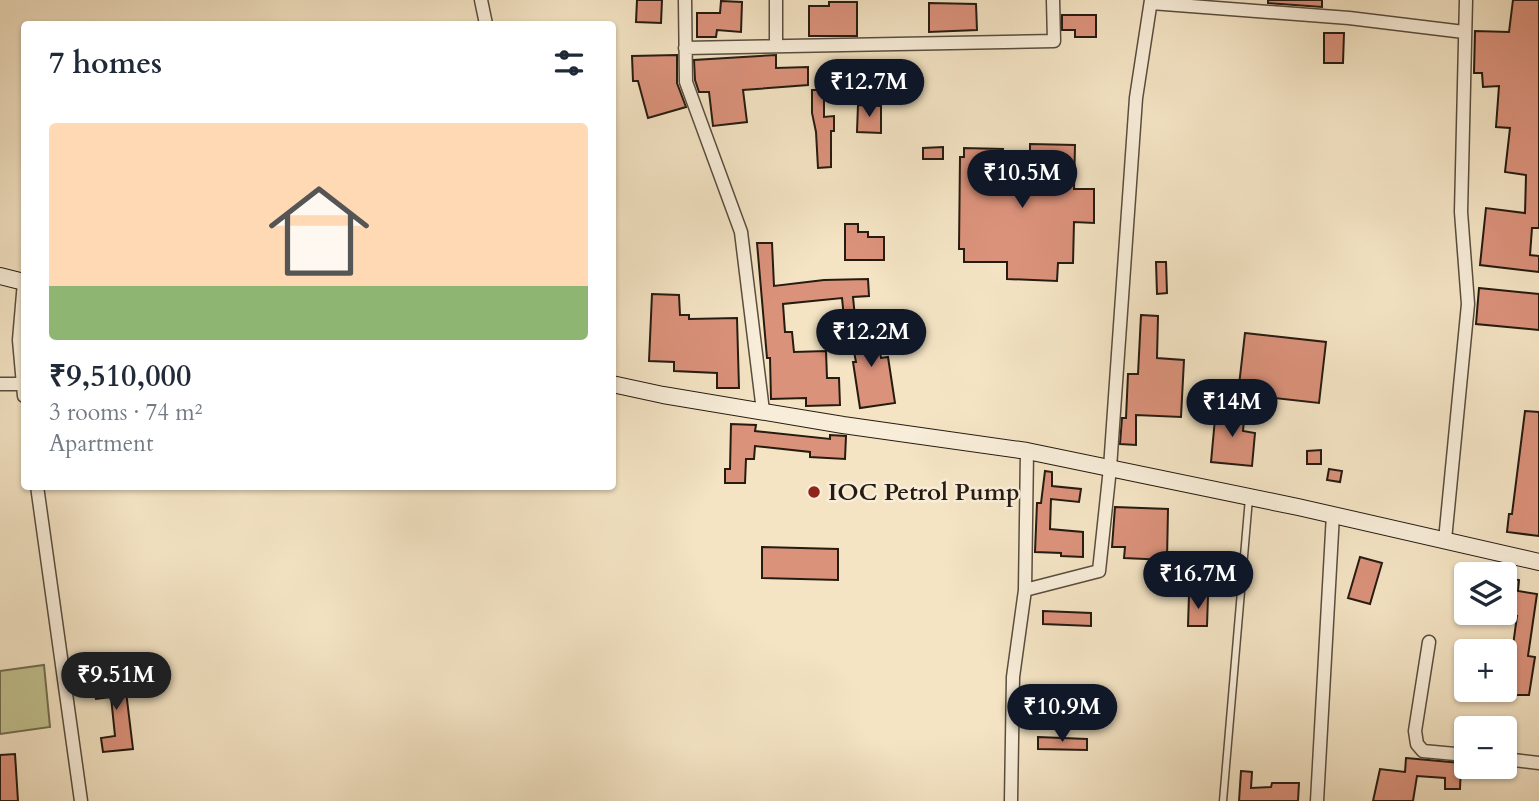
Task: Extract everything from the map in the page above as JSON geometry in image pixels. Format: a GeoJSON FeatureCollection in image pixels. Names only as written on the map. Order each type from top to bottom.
{"type":"FeatureCollection","features":[{"type":"Feature","properties":{"kind":"main road"},"geometry":{"type":"LineString","coordinates":[[0,276],[21,281]]}},
{"type":"Feature","properties":{"kind":"main road"},"geometry":{"type":"LineString","coordinates":[[616,385],[663,395],[1027,451],[1333,514],[1539,562]]}},
{"type":"Feature","properties":{"kind":"street"},"geometry":{"type":"LineString","coordinates":[[481,0],[485,21]]}},
{"type":"Feature","properties":{"kind":"street"},"geometry":{"type":"LineString","coordinates":[[685,0],[686,82],[741,232],[763,411]]}},
{"type":"Feature","properties":{"kind":"street"},"geometry":{"type":"LineString","coordinates":[[776,0],[776,47]]}},
{"type":"Feature","properties":{"kind":"street"},"geometry":{"type":"LineString","coordinates":[[685,48],[1054,41],[1053,0]]}},
{"type":"Feature","properties":{"kind":"street"},"geometry":{"type":"LineString","coordinates":[[1445,540],[1468,304],[1461,212],[1466,0]]}},
{"type":"Feature","properties":{"kind":"street"},"geometry":{"type":"LineString","coordinates":[[1025,590],[1099,571],[1110,468],[1136,98],[1151,2],[1349,18],[1464,32]]}},
{"type":"Feature","properties":{"kind":"street"},"geometry":{"type":"LineString","coordinates":[[21,317],[21,360]]}},
{"type":"Feature","properties":{"kind":"street"},"geometry":{"type":"LineString","coordinates":[[0,384],[21,389]]}},
{"type":"Feature","properties":{"kind":"street"},"geometry":{"type":"LineString","coordinates":[[1011,801],[1013,677],[1025,590],[1027,451]]}},
{"type":"Feature","properties":{"kind":"street"},"geometry":{"type":"LineString","coordinates":[[38,490],[81,801]]}},
{"type":"Feature","properties":{"kind":"street"},"geometry":{"type":"LineString","coordinates":[[1317,801],[1333,514]]}},
{"type":"Feature","properties":{"kind":"street"},"geometry":{"type":"LineString","coordinates":[[1429,642],[1415,731],[1417,744],[1423,751],[1454,754]]}},
{"type":"Feature","properties":{"kind":"street"},"geometry":{"type":"LineString","coordinates":[[1517,760],[1539,762]]}},
{"type":"Feature","properties":{"kind":"lane"},"geometry":{"type":"LineString","coordinates":[[1223,801],[1249,496]]}},
{"type":"Feature","properties":{"kind":"green space"},"geometry":{"type":"Polygon","coordinates":[[[44,665],[50,727],[0,734],[0,671],[44,665]]]}},
{"type":"Feature","properties":{"kind":"building"},"geometry":{"type":"Polygon","coordinates":[[[637,0],[662,0],[661,23],[636,22],[637,0]]]}},
{"type":"Feature","properties":{"kind":"building"},"geometry":{"type":"Polygon","coordinates":[[[1268,0],[1322,0],[1322,7],[1268,3],[1268,0]]]}},
{"type":"Feature","properties":{"kind":"building"},"geometry":{"type":"Polygon","coordinates":[[[1513,0],[1539,0],[1539,228],[1532,228],[1530,255],[1539,256],[1539,272],[1480,265],[1486,208],[1525,213],[1526,175],[1505,172],[1510,128],[1496,127],[1499,86],[1483,87],[1482,73],[1474,73],[1475,31],[1509,32],[1513,0]]]}},
{"type":"Feature","properties":{"kind":"building"},"geometry":{"type":"Polygon","coordinates":[[[721,1],[742,2],[741,32],[717,30],[716,37],[697,37],[697,13],[720,13],[721,1]]]}},
{"type":"Feature","properties":{"kind":"building"},"geometry":{"type":"Polygon","coordinates":[[[829,2],[857,2],[857,36],[809,36],[809,6],[829,6],[829,2]]]}},
{"type":"Feature","properties":{"kind":"building"},"geometry":{"type":"Polygon","coordinates":[[[929,3],[976,4],[977,30],[929,32],[929,3]]]}},
{"type":"Feature","properties":{"kind":"building"},"geometry":{"type":"Polygon","coordinates":[[[1062,15],[1096,15],[1096,37],[1075,37],[1075,30],[1062,30],[1062,15]]]}},
{"type":"Feature","properties":{"kind":"building"},"geometry":{"type":"Polygon","coordinates":[[[1324,33],[1344,33],[1343,63],[1324,63],[1324,33]]]}},
{"type":"Feature","properties":{"kind":"building"},"geometry":{"type":"Polygon","coordinates":[[[677,55],[677,83],[686,107],[648,118],[638,81],[633,81],[632,56],[677,55]]]}},
{"type":"Feature","properties":{"kind":"building"},"geometry":{"type":"Polygon","coordinates":[[[776,55],[776,68],[808,67],[808,85],[743,90],[747,122],[713,126],[709,92],[699,92],[694,60],[776,55]]]}},
{"type":"Feature","properties":{"kind":"building"},"geometry":{"type":"Polygon","coordinates":[[[812,90],[824,90],[824,117],[834,116],[834,131],[831,131],[831,167],[818,168],[812,90]]]}},
{"type":"Feature","properties":{"kind":"building"},"geometry":{"type":"Polygon","coordinates":[[[858,105],[881,106],[881,133],[857,132],[858,105]]]}},
{"type":"Feature","properties":{"kind":"building"},"geometry":{"type":"Polygon","coordinates":[[[1030,144],[1075,145],[1074,189],[1094,189],[1094,223],[1074,222],[1073,263],[1058,263],[1057,281],[1007,279],[1007,262],[964,262],[964,249],[959,249],[960,157],[964,157],[964,148],[1003,149],[1003,158],[1030,158],[1030,144]]]}},
{"type":"Feature","properties":{"kind":"building"},"geometry":{"type":"Polygon","coordinates":[[[943,147],[943,159],[923,159],[923,148],[943,147]]]}},
{"type":"Feature","properties":{"kind":"building"},"geometry":{"type":"Polygon","coordinates":[[[845,224],[858,224],[858,232],[868,232],[868,237],[884,237],[884,260],[845,260],[845,224]]]}},
{"type":"Feature","properties":{"kind":"building"},"geometry":{"type":"Polygon","coordinates":[[[757,243],[772,243],[774,286],[824,280],[868,279],[869,296],[853,297],[855,317],[844,318],[842,298],[783,304],[785,332],[792,332],[794,352],[826,351],[827,378],[839,378],[840,405],[806,406],[806,398],[771,399],[770,358],[767,358],[757,243]]]}},
{"type":"Feature","properties":{"kind":"building"},"geometry":{"type":"Polygon","coordinates":[[[1156,262],[1166,262],[1167,293],[1157,294],[1156,262]]]}},
{"type":"Feature","properties":{"kind":"building"},"geometry":{"type":"Polygon","coordinates":[[[1479,288],[1539,294],[1539,330],[1476,324],[1479,288]]]}},
{"type":"Feature","properties":{"kind":"building"},"geometry":{"type":"Polygon","coordinates":[[[652,294],[679,295],[680,315],[689,315],[689,319],[737,318],[739,388],[717,388],[717,373],[674,371],[674,362],[649,361],[652,294]]]}},
{"type":"Feature","properties":{"kind":"building"},"geometry":{"type":"Polygon","coordinates":[[[1141,315],[1158,316],[1157,358],[1184,360],[1181,417],[1136,415],[1136,445],[1120,444],[1122,418],[1126,418],[1128,374],[1138,374],[1141,315]]]}},
{"type":"Feature","properties":{"kind":"building"},"geometry":{"type":"Polygon","coordinates":[[[869,323],[871,335],[876,333],[881,358],[888,357],[895,403],[860,408],[853,362],[856,362],[849,326],[869,323]]]}},
{"type":"Feature","properties":{"kind":"building"},"geometry":{"type":"Polygon","coordinates":[[[1245,333],[1326,342],[1319,403],[1238,394],[1245,333]]]}},
{"type":"Feature","properties":{"kind":"building"},"geometry":{"type":"Polygon","coordinates":[[[1216,408],[1245,411],[1243,431],[1255,433],[1252,466],[1211,462],[1216,408]]]}},
{"type":"Feature","properties":{"kind":"building"},"geometry":{"type":"Polygon","coordinates":[[[1525,411],[1539,412],[1539,536],[1507,532],[1509,514],[1512,514],[1525,411]]]}},
{"type":"Feature","properties":{"kind":"building"},"geometry":{"type":"Polygon","coordinates":[[[731,424],[756,425],[755,431],[830,439],[830,435],[846,436],[845,459],[810,457],[810,452],[755,446],[754,459],[746,459],[745,483],[725,483],[725,469],[730,469],[731,424]]]}},
{"type":"Feature","properties":{"kind":"building"},"geometry":{"type":"Polygon","coordinates":[[[1321,450],[1321,464],[1307,464],[1307,451],[1321,450]]]}},
{"type":"Feature","properties":{"kind":"building"},"geometry":{"type":"Polygon","coordinates":[[[1329,469],[1342,471],[1340,482],[1327,480],[1329,469]]]}},
{"type":"Feature","properties":{"kind":"building"},"geometry":{"type":"Polygon","coordinates":[[[1045,471],[1052,472],[1052,486],[1081,489],[1079,502],[1051,499],[1050,529],[1083,532],[1083,557],[1035,552],[1037,503],[1041,503],[1045,471]]]}},
{"type":"Feature","properties":{"kind":"building"},"geometry":{"type":"Polygon","coordinates":[[[1115,507],[1168,509],[1167,560],[1124,558],[1125,547],[1112,547],[1115,507]]]}},
{"type":"Feature","properties":{"kind":"building"},"geometry":{"type":"Polygon","coordinates":[[[762,547],[838,549],[838,580],[762,578],[762,547]]]}},
{"type":"Feature","properties":{"kind":"building"},"geometry":{"type":"Polygon","coordinates":[[[1360,557],[1382,563],[1370,604],[1348,598],[1360,557]]]}},
{"type":"Feature","properties":{"kind":"building"},"geometry":{"type":"Polygon","coordinates":[[[1517,580],[1518,591],[1537,594],[1528,656],[1535,657],[1529,695],[1517,695],[1517,639],[1514,639],[1517,625],[1517,580]]]}},
{"type":"Feature","properties":{"kind":"building"},"geometry":{"type":"Polygon","coordinates":[[[1189,595],[1208,596],[1207,626],[1188,626],[1189,595]]]}},
{"type":"Feature","properties":{"kind":"building"},"geometry":{"type":"Polygon","coordinates":[[[1043,611],[1091,613],[1091,626],[1043,624],[1043,611]]]}},
{"type":"Feature","properties":{"kind":"building"},"geometry":{"type":"Polygon","coordinates":[[[124,675],[133,749],[103,752],[101,738],[115,736],[111,697],[96,699],[93,679],[124,675]]]}},
{"type":"Feature","properties":{"kind":"building"},"geometry":{"type":"Polygon","coordinates":[[[1038,737],[1087,739],[1087,750],[1038,749],[1038,737]]]}},
{"type":"Feature","properties":{"kind":"building"},"geometry":{"type":"Polygon","coordinates":[[[15,754],[18,801],[0,801],[0,755],[15,754]]]}},
{"type":"Feature","properties":{"kind":"building"},"geometry":{"type":"Polygon","coordinates":[[[1406,758],[1454,762],[1454,779],[1460,779],[1460,789],[1445,789],[1445,778],[1417,776],[1413,801],[1373,801],[1380,769],[1405,772],[1406,758]]]}},
{"type":"Feature","properties":{"kind":"building"},"geometry":{"type":"Polygon","coordinates":[[[1241,771],[1252,772],[1251,788],[1271,787],[1272,783],[1299,783],[1298,801],[1239,801],[1241,771]]]}},
{"type":"Feature","properties":{"kind":"place","name":"IOC Petrol Pump"},"geometry":{"type":"Point","coordinates":[814,492]}}]}
